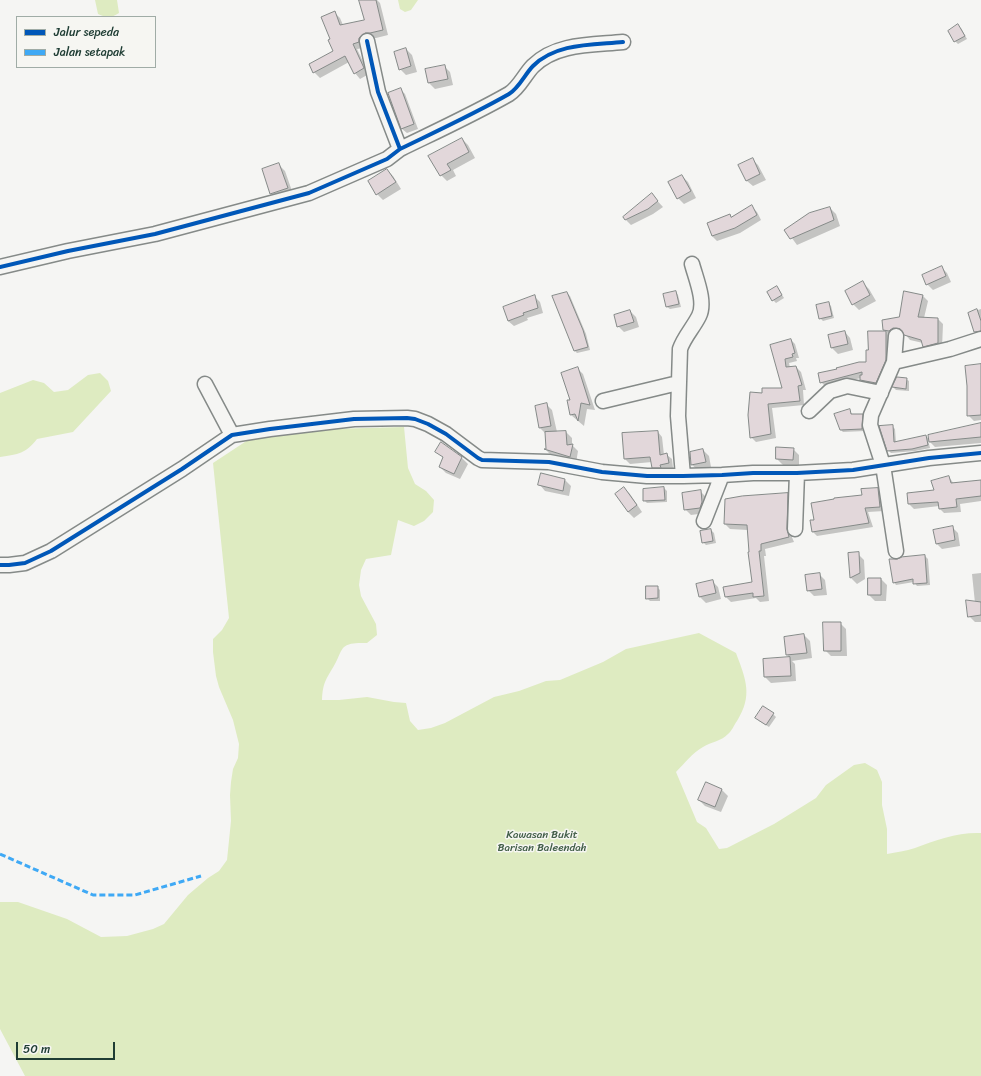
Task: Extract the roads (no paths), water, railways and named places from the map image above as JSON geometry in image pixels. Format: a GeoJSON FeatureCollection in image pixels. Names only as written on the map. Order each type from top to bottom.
{"type":"FeatureCollection","features":[{"type":"Feature","properties":{"kind":"street"},"geometry":{"type":"LineString","coordinates":[[367,41],[378,92],[400,149]]}},
{"type":"Feature","properties":{"kind":"street"},"geometry":{"type":"LineString","coordinates":[[0,267],[68,251],[155,234],[309,194],[387,160],[400,149],[511,93],[532,67],[548,54],[576,46],[623,42]]}},
{"type":"Feature","properties":{"kind":"street"},"geometry":{"type":"LineString","coordinates":[[683,476],[678,416],[680,349],[682,341],[698,318],[702,305],[692,264]]}},
{"type":"Feature","properties":{"kind":"street"},"geometry":{"type":"LineString","coordinates":[[896,336],[894,362],[871,415],[870,421],[883,465],[896,551]]}},
{"type":"Feature","properties":{"kind":"street"},"geometry":{"type":"LineString","coordinates":[[894,362],[950,349],[981,339]]}},
{"type":"Feature","properties":{"kind":"street"},"geometry":{"type":"LineString","coordinates":[[603,401],[678,383]]}},
{"type":"Feature","properties":{"kind":"street"},"geometry":{"type":"LineString","coordinates":[[205,384],[232,435]]}},
{"type":"Feature","properties":{"kind":"street"},"geometry":{"type":"LineString","coordinates":[[809,411],[830,391],[847,386],[881,393]]}},
{"type":"Feature","properties":{"kind":"street"},"geometry":{"type":"LineString","coordinates":[[0,565],[25,564],[51,552],[182,469],[232,435],[354,419],[411,419],[428,424],[446,434],[482,460],[549,462],[602,472],[646,476],[797,473],[853,470],[929,458],[981,453]]}},
{"type":"Feature","properties":{"kind":"street"},"geometry":{"type":"LineString","coordinates":[[795,529],[797,473]]}},
{"type":"Feature","properties":{"kind":"street"},"geometry":{"type":"LineString","coordinates":[[704,521],[722,475]]}},
{"type":"Feature","properties":{"kind":"park label","name":"Kawasan Bukit Barisan Baleendah"},"geometry":{"type":"Point","coordinates":[542,841]}}]}
